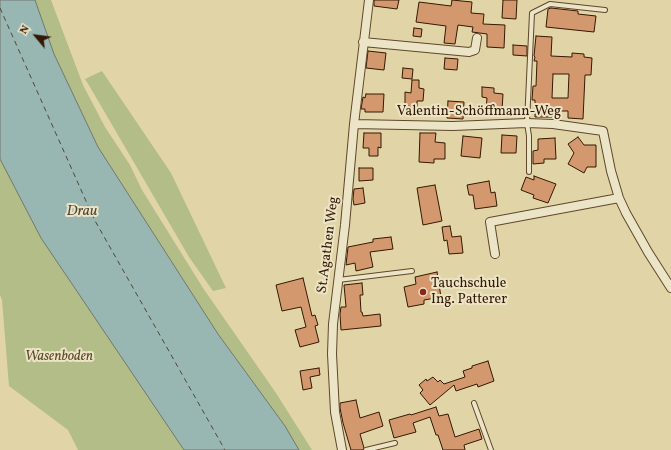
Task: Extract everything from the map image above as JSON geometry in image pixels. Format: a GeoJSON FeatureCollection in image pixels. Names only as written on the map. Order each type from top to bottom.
{"type":"FeatureCollection","features":[{"type":"Feature","properties":{"kind":"street","name":"St.Agathen Weg"},"geometry":{"type":"LineString","coordinates":[[342,450],[334,412],[332,354],[333,324],[345,225],[363,42],[369,0]]}},
{"type":"Feature","properties":{"kind":"street"},"geometry":{"type":"LineString","coordinates":[[363,42],[469,52],[475,50],[477,38]]}},
{"type":"Feature","properties":{"kind":"street","name":"Valentin-Schöffmann-Weg"},"geometry":{"type":"LineString","coordinates":[[354,124],[454,126],[527,123],[553,124],[603,131],[611,171],[619,198]]}},
{"type":"Feature","properties":{"kind":"street"},"geometry":{"type":"LineString","coordinates":[[495,254],[490,222],[619,198],[648,252],[671,288]]}},
{"type":"Feature","properties":{"kind":"lane"},"geometry":{"type":"LineString","coordinates":[[529,172],[529,136],[527,123],[532,13],[550,4],[605,10]]}},
{"type":"Feature","properties":{"kind":"lane"},"geometry":{"type":"LineString","coordinates":[[338,280],[412,271]]}},
{"type":"Feature","properties":{"kind":"lane"},"geometry":{"type":"LineString","coordinates":[[474,403],[491,450]]}},
{"type":"Feature","properties":{"kind":"lane"},"geometry":{"type":"LineString","coordinates":[[366,450],[395,443]]}},
{"type":"Feature","properties":{"kind":"green space"},"geometry":{"type":"Polygon","coordinates":[[[35,0],[51,0],[83,85],[105,127],[130,165],[142,190],[203,288],[276,393],[312,450],[299,450],[285,426],[218,334],[98,147],[54,54],[35,0]]]}},
{"type":"Feature","properties":{"kind":"green space"},"geometry":{"type":"Polygon","coordinates":[[[102,71],[171,173],[226,288],[213,291],[189,257],[85,79],[102,71]]]}},
{"type":"Feature","properties":{"kind":"green space","name":"Wasenboden"},"geometry":{"type":"Polygon","coordinates":[[[0,159],[41,238],[184,450],[78,450],[68,430],[9,386],[2,300],[0,295],[0,159]]]}},
{"type":"Feature","properties":{"kind":"water","name":"Drau"},"geometry":{"type":"Polygon","coordinates":[[[0,0],[35,0],[54,54],[98,147],[218,334],[285,426],[299,450],[184,450],[41,238],[0,159],[0,0]]]}},
{"type":"Feature","properties":{"kind":"building"},"geometry":{"type":"Polygon","coordinates":[[[374,0],[399,0],[397,9],[374,6],[374,0]]]}},
{"type":"Feature","properties":{"kind":"building"},"geometry":{"type":"Polygon","coordinates":[[[452,0],[472,2],[471,13],[484,14],[483,24],[505,25],[504,48],[487,47],[487,34],[472,32],[473,27],[458,25],[455,44],[444,43],[446,26],[416,22],[419,2],[451,6],[452,0]]]}},
{"type":"Feature","properties":{"kind":"building"},"geometry":{"type":"Polygon","coordinates":[[[503,0],[517,0],[516,19],[502,18],[503,0]]]}},
{"type":"Feature","properties":{"kind":"building"},"geometry":{"type":"Polygon","coordinates":[[[548,9],[578,11],[578,14],[596,16],[594,32],[546,27],[548,9]]]}},
{"type":"Feature","properties":{"kind":"building"},"geometry":{"type":"Polygon","coordinates":[[[414,28],[422,29],[421,37],[413,36],[414,28]]]}},
{"type":"Feature","properties":{"kind":"building"},"geometry":{"type":"Polygon","coordinates":[[[536,36],[552,37],[551,56],[572,57],[572,53],[584,54],[584,57],[592,58],[591,75],[585,75],[583,119],[568,118],[568,111],[552,111],[552,117],[535,117],[535,100],[532,100],[533,86],[536,86],[537,61],[534,61],[536,36]],[[553,74],[552,98],[568,98],[569,74],[553,74]]]}},
{"type":"Feature","properties":{"kind":"building"},"geometry":{"type":"Polygon","coordinates":[[[513,45],[527,46],[527,56],[513,55],[513,45]]]}},
{"type":"Feature","properties":{"kind":"building"},"geometry":{"type":"Polygon","coordinates":[[[368,51],[386,53],[384,70],[366,68],[368,51]]]}},
{"type":"Feature","properties":{"kind":"building"},"geometry":{"type":"Polygon","coordinates":[[[445,58],[458,59],[457,70],[444,69],[445,58]]]}},
{"type":"Feature","properties":{"kind":"building"},"geometry":{"type":"Polygon","coordinates":[[[403,68],[413,69],[412,79],[402,78],[403,68]]]}},
{"type":"Feature","properties":{"kind":"building"},"geometry":{"type":"Polygon","coordinates":[[[412,80],[419,80],[419,88],[424,89],[423,101],[417,101],[417,107],[405,106],[405,92],[411,93],[412,80]]]}},
{"type":"Feature","properties":{"kind":"building"},"geometry":{"type":"Polygon","coordinates":[[[482,87],[494,88],[494,93],[503,94],[502,110],[486,109],[487,98],[482,97],[482,87]]]}},
{"type":"Feature","properties":{"kind":"building"},"geometry":{"type":"Polygon","coordinates":[[[366,94],[384,94],[383,112],[365,112],[365,109],[361,109],[363,97],[365,98],[366,94]]]}},
{"type":"Feature","properties":{"kind":"building"},"geometry":{"type":"Polygon","coordinates":[[[448,101],[464,102],[463,119],[447,118],[448,101]]]}},
{"type":"Feature","properties":{"kind":"building"},"geometry":{"type":"Polygon","coordinates":[[[364,133],[381,133],[381,148],[378,147],[378,156],[369,156],[369,148],[363,148],[364,133]]]}},
{"type":"Feature","properties":{"kind":"building"},"geometry":{"type":"Polygon","coordinates":[[[420,133],[436,133],[435,142],[445,143],[445,159],[434,159],[434,163],[419,162],[420,133]]]}},
{"type":"Feature","properties":{"kind":"building"},"geometry":{"type":"Polygon","coordinates":[[[502,135],[517,136],[516,153],[501,153],[502,135]]]}},
{"type":"Feature","properties":{"kind":"building"},"geometry":{"type":"Polygon","coordinates":[[[463,136],[482,138],[480,158],[461,156],[463,136]]]}},
{"type":"Feature","properties":{"kind":"building"},"geometry":{"type":"Polygon","coordinates":[[[578,137],[584,145],[596,145],[596,167],[587,167],[584,173],[568,164],[574,153],[568,144],[578,137]]]}},
{"type":"Feature","properties":{"kind":"building"},"geometry":{"type":"Polygon","coordinates":[[[555,138],[556,159],[544,159],[544,163],[533,164],[533,151],[538,150],[538,139],[555,138]]]}},
{"type":"Feature","properties":{"kind":"building"},"geometry":{"type":"Polygon","coordinates":[[[359,168],[373,168],[373,180],[359,181],[359,168]]]}},
{"type":"Feature","properties":{"kind":"building"},"geometry":{"type":"Polygon","coordinates":[[[534,176],[556,184],[548,203],[533,198],[534,195],[521,190],[526,177],[534,180],[534,176]]]}},
{"type":"Feature","properties":{"kind":"building"},"geometry":{"type":"Polygon","coordinates":[[[489,181],[491,193],[495,192],[497,206],[475,209],[473,195],[469,195],[467,185],[489,181]]]}},
{"type":"Feature","properties":{"kind":"building"},"geometry":{"type":"Polygon","coordinates":[[[435,185],[442,221],[423,225],[417,188],[435,185]]]}},
{"type":"Feature","properties":{"kind":"building"},"geometry":{"type":"Polygon","coordinates":[[[363,188],[365,203],[354,205],[354,189],[363,188]]]}},
{"type":"Feature","properties":{"kind":"building"},"geometry":{"type":"Polygon","coordinates":[[[450,226],[452,237],[461,236],[463,253],[449,254],[447,240],[444,241],[442,227],[450,226]]]}},
{"type":"Feature","properties":{"kind":"building"},"geometry":{"type":"Polygon","coordinates":[[[391,237],[393,249],[370,252],[373,267],[356,271],[355,263],[346,265],[348,247],[373,242],[373,239],[391,237]]]}},
{"type":"Feature","properties":{"kind":"building","name":"Tauchschule Ing. Patterer"},"geometry":{"type":"Polygon","coordinates":[[[437,272],[441,297],[424,300],[424,304],[408,307],[404,287],[416,284],[415,277],[437,272]]]}},
{"type":"Feature","properties":{"kind":"building"},"geometry":{"type":"Polygon","coordinates":[[[303,278],[312,316],[315,315],[318,325],[315,326],[319,342],[300,347],[295,330],[306,327],[301,307],[282,311],[276,285],[303,278]]]}},
{"type":"Feature","properties":{"kind":"building"},"geometry":{"type":"Polygon","coordinates":[[[362,283],[363,295],[360,295],[361,312],[363,316],[380,314],[381,326],[341,330],[341,307],[346,307],[344,285],[362,283]]]}},
{"type":"Feature","properties":{"kind":"building"},"geometry":{"type":"Polygon","coordinates":[[[488,361],[494,381],[478,387],[477,384],[456,391],[454,385],[430,405],[420,393],[423,390],[419,385],[426,379],[427,381],[433,377],[438,382],[440,380],[444,384],[465,377],[463,371],[472,368],[472,366],[488,361]]]}},
{"type":"Feature","properties":{"kind":"building"},"geometry":{"type":"Polygon","coordinates":[[[319,368],[320,375],[310,377],[312,388],[303,390],[300,371],[319,368]]]}},
{"type":"Feature","properties":{"kind":"building"},"geometry":{"type":"Polygon","coordinates":[[[356,400],[360,418],[379,412],[383,426],[360,434],[364,448],[363,450],[351,450],[340,408],[340,403],[356,400]]]}},
{"type":"Feature","properties":{"kind":"building"},"geometry":{"type":"Polygon","coordinates":[[[436,407],[439,416],[448,414],[455,437],[479,429],[482,439],[464,445],[465,450],[443,450],[430,417],[413,423],[416,432],[394,438],[389,420],[436,407]]]}},
{"type":"Feature","properties":{"kind":"ferry route"},"geometry":{"type":"LineString","coordinates":[[0,8],[94,219],[225,450]]}},
{"type":"Feature","properties":{"kind":"place","name":"Tauchschule Ing. Patterer"},"geometry":{"type":"Point","coordinates":[423,292]}}]}
